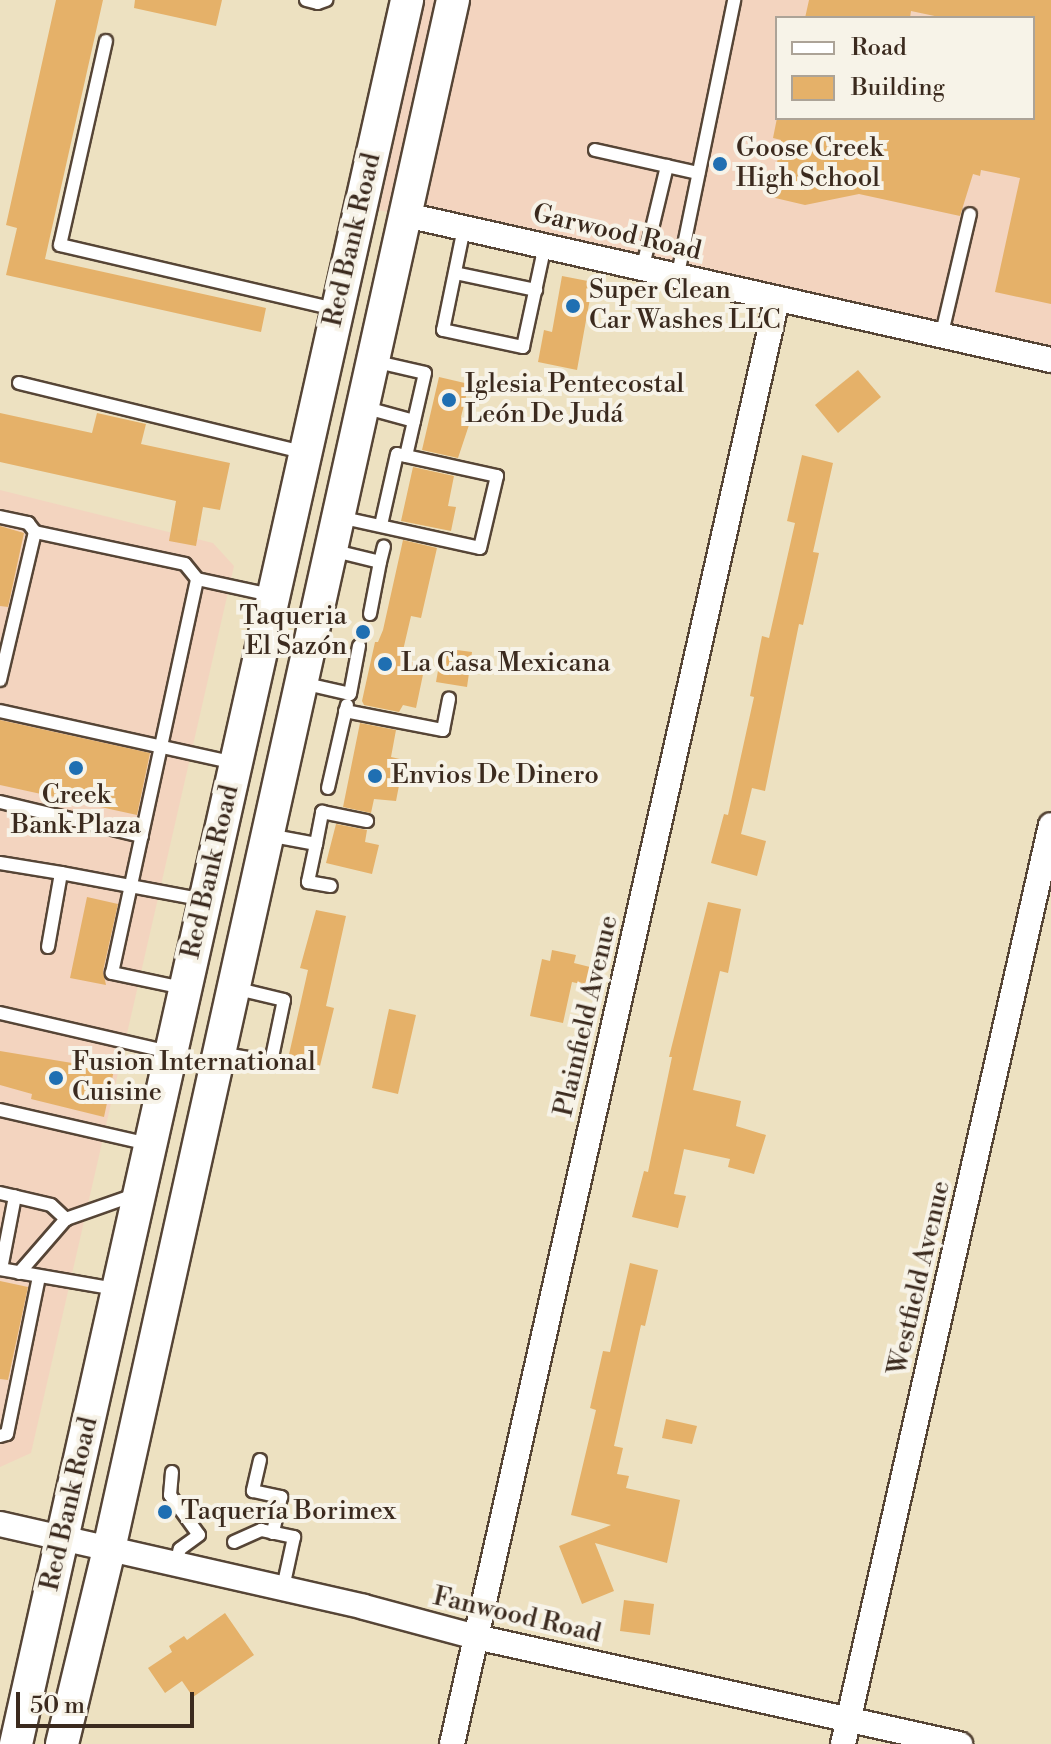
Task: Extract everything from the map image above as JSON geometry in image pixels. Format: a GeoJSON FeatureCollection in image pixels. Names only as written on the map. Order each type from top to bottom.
{"type":"FeatureCollection","features":[{"type":"Feature","properties":{"kind":"main road","name":"Red Bank Road"},"geometry":{"type":"LineString","coordinates":[[16,1744],[119,1289],[183,988],[307,453],[407,0]]}},
{"type":"Feature","properties":{"kind":"main road","name":"Red Bank Road"},"geometry":{"type":"LineString","coordinates":[[62,1744],[109,1549],[453,0]]}},
{"type":"Feature","properties":{"kind":"main road"},"geometry":{"type":"LineString","coordinates":[[374,150],[406,215]]}},
{"type":"Feature","properties":{"kind":"main road"},"geometry":{"type":"LineString","coordinates":[[338,310],[368,383]]}},
{"type":"Feature","properties":{"kind":"street","name":"Garwood Road"},"geometry":{"type":"LineString","coordinates":[[406,215],[942,333],[1051,360]]}},
{"type":"Feature","properties":{"kind":"street","name":"Plainfield Avenue"},"geometry":{"type":"LineString","coordinates":[[452,1744],[777,299]]}},
{"type":"Feature","properties":{"kind":"street","name":"Westfield Avenue"},"geometry":{"type":"LineString","coordinates":[[843,1744],[1051,825]]}},
{"type":"Feature","properties":{"kind":"street","name":"Fanwood Road"},"geometry":{"type":"LineString","coordinates":[[0,1524],[283,1588],[476,1637],[960,1744]]}},
{"type":"Feature","properties":{"kind":"lane"},"geometry":{"type":"LineString","coordinates":[[306,0],[318,3],[326,0]]}},
{"type":"Feature","properties":{"kind":"lane"},"geometry":{"type":"LineString","coordinates":[[678,274],[734,0]]}},
{"type":"Feature","properties":{"kind":"lane"},"geometry":{"type":"LineString","coordinates":[[106,41],[60,245],[338,310]]}},
{"type":"Feature","properties":{"kind":"lane"},"geometry":{"type":"LineString","coordinates":[[595,150],[698,173]]}},
{"type":"Feature","properties":{"kind":"lane"},"geometry":{"type":"LineString","coordinates":[[643,266],[667,166]]}},
{"type":"Feature","properties":{"kind":"lane"},"geometry":{"type":"LineString","coordinates":[[942,333],[970,214]]}},
{"type":"Feature","properties":{"kind":"lane"},"geometry":{"type":"LineString","coordinates":[[464,228],[443,330],[523,347],[545,245]]}},
{"type":"Feature","properties":{"kind":"lane"},"geometry":{"type":"LineString","coordinates":[[455,273],[536,290]]}},
{"type":"Feature","properties":{"kind":"lane"},"geometry":{"type":"LineString","coordinates":[[368,383],[425,373],[406,456]]}},
{"type":"Feature","properties":{"kind":"lane"},"geometry":{"type":"LineString","coordinates":[[19,383],[307,453]]}},
{"type":"Feature","properties":{"kind":"lane"},"geometry":{"type":"LineString","coordinates":[[368,383],[414,421]]}},
{"type":"Feature","properties":{"kind":"lane"},"geometry":{"type":"LineString","coordinates":[[339,517],[480,548],[497,476],[397,454],[381,525]]}},
{"type":"Feature","properties":{"kind":"lane"},"geometry":{"type":"LineString","coordinates":[[0,517],[28,523],[35,532],[185,564],[197,579],[273,596]]}},
{"type":"Feature","properties":{"kind":"lane"},"geometry":{"type":"LineString","coordinates":[[0,680],[35,532]]}},
{"type":"Feature","properties":{"kind":"lane"},"geometry":{"type":"LineString","coordinates":[[370,614],[384,546]]}},
{"type":"Feature","properties":{"kind":"lane"},"geometry":{"type":"LineString","coordinates":[[331,550],[380,562]]}},
{"type":"Feature","properties":{"kind":"lane"},"geometry":{"type":"LineString","coordinates":[[183,988],[112,973],[197,579]]}},
{"type":"Feature","properties":{"kind":"lane"},"geometry":{"type":"LineString","coordinates":[[328,788],[359,646]]}},
{"type":"Feature","properties":{"kind":"lane"},"geometry":{"type":"LineString","coordinates":[[302,683],[350,694]]}},
{"type":"Feature","properties":{"kind":"lane"},"geometry":{"type":"LineString","coordinates":[[345,711],[443,730],[449,699]]}},
{"type":"Feature","properties":{"kind":"lane"},"geometry":{"type":"LineString","coordinates":[[0,711],[236,763]]}},
{"type":"Feature","properties":{"kind":"lane"},"geometry":{"type":"LineString","coordinates":[[0,802],[142,836]]}},
{"type":"Feature","properties":{"kind":"lane"},"geometry":{"type":"LineString","coordinates":[[331,886],[308,882],[322,812],[367,821]]}},
{"type":"Feature","properties":{"kind":"lane"},"geometry":{"type":"LineString","coordinates":[[268,835],[316,844]]}},
{"type":"Feature","properties":{"kind":"lane"},"geometry":{"type":"LineString","coordinates":[[0,863],[205,900]]}},
{"type":"Feature","properties":{"kind":"lane"},"geometry":{"type":"LineString","coordinates":[[48,947],[61,873]]}},
{"type":"Feature","properties":{"kind":"lane"},"geometry":{"type":"LineString","coordinates":[[219,1053],[271,1062],[284,1000],[234,988]]}},
{"type":"Feature","properties":{"kind":"lane"},"geometry":{"type":"LineString","coordinates":[[0,1013],[169,1052]]}},
{"type":"Feature","properties":{"kind":"lane"},"geometry":{"type":"LineString","coordinates":[[0,1110],[150,1145]]}},
{"type":"Feature","properties":{"kind":"lane"},"geometry":{"type":"LineString","coordinates":[[0,1193],[51,1205],[66,1219]]}},
{"type":"Feature","properties":{"kind":"lane"},"geometry":{"type":"LineString","coordinates":[[19,1273],[66,1219],[140,1193]]}},
{"type":"Feature","properties":{"kind":"lane"},"geometry":{"type":"LineString","coordinates":[[15,1196],[0,1269],[119,1289]]}},
{"type":"Feature","properties":{"kind":"lane"},"geometry":{"type":"LineString","coordinates":[[0,1436],[7,1434],[39,1277]]}},
{"type":"Feature","properties":{"kind":"lane"},"geometry":{"type":"LineString","coordinates":[[260,1460],[253,1491],[281,1497],[273,1533]]}},
{"type":"Feature","properties":{"kind":"lane"},"geometry":{"type":"LineString","coordinates":[[172,1472],[170,1495],[199,1535],[180,1549],[175,1564]]}},
{"type":"Feature","properties":{"kind":"lane"},"geometry":{"type":"LineString","coordinates":[[234,1542],[261,1530],[294,1537],[283,1588]]}},
{"type":"Feature","properties":{"kind":"shaded area","name":"Goose Creek High School"},"geometry":{"type":"Polygon","coordinates":[[[425,0],[1051,0],[1051,360],[643,266],[378,210],[425,0]]]}},
{"type":"Feature","properties":{"kind":"shaded area"},"geometry":{"type":"Polygon","coordinates":[[[0,490],[213,543],[234,566],[31,1453],[0,1467],[0,490]]]}},
{"type":"Feature","properties":{"kind":"building"},"geometry":{"type":"Polygon","coordinates":[[[56,0],[103,0],[45,259],[266,308],[261,332],[6,275],[17,228],[6,225],[56,0]]]}},
{"type":"Feature","properties":{"kind":"building"},"geometry":{"type":"Polygon","coordinates":[[[135,0],[222,0],[216,26],[134,8],[135,0]]]}},
{"type":"Feature","properties":{"kind":"building"},"geometry":{"type":"Polygon","coordinates":[[[809,0],[1051,0],[1051,304],[995,292],[1020,178],[981,170],[980,176],[973,174],[960,216],[859,194],[805,205],[771,197],[781,140],[773,138],[777,120],[1035,120],[1035,16],[935,16],[911,11],[910,16],[805,16],[809,0]]]}},
{"type":"Feature","properties":{"kind":"building","name":"Super Clean Car Washes LLC"},"geometry":{"type":"Polygon","coordinates":[[[562,276],[593,282],[577,370],[538,362],[544,330],[552,332],[562,276]]]}},
{"type":"Feature","properties":{"kind":"building"},"geometry":{"type":"Polygon","coordinates":[[[858,370],[881,397],[838,433],[815,405],[858,370]]]}},
{"type":"Feature","properties":{"kind":"building","name":"Iglesia Pentecostal León De Judá"},"geometry":{"type":"Polygon","coordinates":[[[439,377],[469,384],[461,417],[471,419],[458,458],[422,450],[439,377]]]}},
{"type":"Feature","properties":{"kind":"building"},"geometry":{"type":"Polygon","coordinates":[[[0,413],[92,433],[97,413],[146,424],[141,444],[230,463],[220,510],[203,507],[196,546],[169,541],[176,501],[0,462],[0,413]]]}},
{"type":"Feature","properties":{"kind":"building"},"geometry":{"type":"Polygon","coordinates":[[[802,455],[833,463],[813,552],[819,553],[803,625],[799,624],[765,791],[752,788],[741,834],[766,841],[757,876],[711,863],[724,814],[728,815],[754,697],[750,696],[762,636],[769,638],[795,523],[787,521],[802,455]]]}},
{"type":"Feature","properties":{"kind":"building"},"geometry":{"type":"Polygon","coordinates":[[[413,467],[454,476],[448,506],[456,507],[451,531],[401,521],[413,467]]]}},
{"type":"Feature","properties":{"kind":"building"},"geometry":{"type":"Polygon","coordinates":[[[0,526],[24,533],[8,607],[0,606],[0,526]]]}},
{"type":"Feature","properties":{"kind":"building"},"geometry":{"type":"Polygon","coordinates":[[[403,540],[437,548],[421,618],[411,616],[401,659],[425,665],[416,708],[403,705],[399,712],[364,705],[362,701],[375,642],[378,642],[383,630],[403,540]]]}},
{"type":"Feature","properties":{"kind":"building"},"geometry":{"type":"Polygon","coordinates":[[[442,648],[472,652],[467,687],[436,682],[442,648]]]}},
{"type":"Feature","properties":{"kind":"building","name":"Creek Bank Plaza"},"geometry":{"type":"Polygon","coordinates":[[[0,720],[150,753],[137,815],[0,785],[0,720]]]}},
{"type":"Feature","properties":{"kind":"building","name":"Envios De Dinero"},"geometry":{"type":"Polygon","coordinates":[[[360,723],[396,730],[391,757],[404,760],[396,801],[374,799],[371,813],[343,807],[360,723]]]}},
{"type":"Feature","properties":{"kind":"building"},"geometry":{"type":"Polygon","coordinates":[[[336,824],[367,830],[365,842],[379,845],[372,874],[326,863],[336,824]]]}},
{"type":"Feature","properties":{"kind":"building"},"geometry":{"type":"Polygon","coordinates":[[[87,897],[118,904],[103,971],[106,985],[70,978],[87,897]]]}},
{"type":"Feature","properties":{"kind":"building"},"geometry":{"type":"Polygon","coordinates":[[[708,902],[741,909],[728,973],[720,971],[693,1090],[741,1101],[736,1126],[766,1135],[754,1174],[728,1167],[730,1159],[684,1149],[674,1194],[686,1196],[678,1228],[632,1217],[644,1171],[648,1172],[672,1057],[669,1057],[708,902]]]}},
{"type":"Feature","properties":{"kind":"building"},"geometry":{"type":"Polygon","coordinates":[[[316,910],[346,916],[326,1006],[334,1008],[320,1066],[288,1059],[308,970],[300,968],[316,910]]]}},
{"type":"Feature","properties":{"kind":"building"},"geometry":{"type":"Polygon","coordinates":[[[552,950],[576,955],[574,963],[598,969],[594,987],[572,982],[563,1023],[530,1016],[542,959],[550,961],[552,950]]]}},
{"type":"Feature","properties":{"kind":"building"},"geometry":{"type":"Polygon","coordinates":[[[389,1009],[416,1015],[398,1094],[372,1088],[389,1009]]]}},
{"type":"Feature","properties":{"kind":"building","name":"Fusion International Cuisine"},"geometry":{"type":"Polygon","coordinates":[[[0,1051],[114,1070],[104,1117],[31,1099],[32,1094],[0,1085],[0,1051]]]}},
{"type":"Feature","properties":{"kind":"building"},"geometry":{"type":"Polygon","coordinates":[[[630,1263],[658,1270],[645,1326],[641,1325],[614,1446],[623,1448],[617,1474],[629,1476],[626,1488],[680,1500],[667,1563],[595,1543],[614,1591],[582,1604],[559,1546],[611,1525],[571,1515],[596,1410],[590,1408],[603,1351],[610,1352],[630,1263]]]}},
{"type":"Feature","properties":{"kind":"building"},"geometry":{"type":"Polygon","coordinates":[[[0,1281],[28,1287],[8,1380],[0,1379],[0,1281]]]}},
{"type":"Feature","properties":{"kind":"building"},"geometry":{"type":"Polygon","coordinates":[[[666,1419],[697,1426],[692,1444],[662,1438],[666,1419]]]}},
{"type":"Feature","properties":{"kind":"building"},"geometry":{"type":"Polygon","coordinates":[[[624,1600],[654,1604],[650,1635],[620,1631],[624,1600]]]}},
{"type":"Feature","properties":{"kind":"building"},"geometry":{"type":"Polygon","coordinates":[[[225,1613],[254,1655],[193,1697],[182,1681],[165,1693],[148,1668],[172,1652],[169,1646],[184,1636],[187,1640],[225,1613]]]}},
{"type":"Feature","properties":{"kind":"place","name":"Goose Creek High School"},"geometry":{"type":"Point","coordinates":[720,164]}},
{"type":"Feature","properties":{"kind":"place","name":"Super Clean Car Washes LLC"},"geometry":{"type":"Point","coordinates":[573,306]}},
{"type":"Feature","properties":{"kind":"place","name":"Iglesia Pentecostal León De Judá"},"geometry":{"type":"Point","coordinates":[449,400]}},
{"type":"Feature","properties":{"kind":"place","name":"Taqueria El Sazón"},"geometry":{"type":"Point","coordinates":[363,632]}},
{"type":"Feature","properties":{"kind":"place","name":"La Casa Mexicana"},"geometry":{"type":"Point","coordinates":[385,664]}},
{"type":"Feature","properties":{"kind":"place","name":"Creek Bank Plaza"},"geometry":{"type":"Point","coordinates":[76,768]}},
{"type":"Feature","properties":{"kind":"place","name":"Envios De Dinero"},"geometry":{"type":"Point","coordinates":[375,776]}},
{"type":"Feature","properties":{"kind":"place","name":"Fusion International Cuisine"},"geometry":{"type":"Point","coordinates":[56,1078]}},
{"type":"Feature","properties":{"kind":"place","name":"Taquería Borimex"},"geometry":{"type":"Point","coordinates":[165,1512]}}]}
